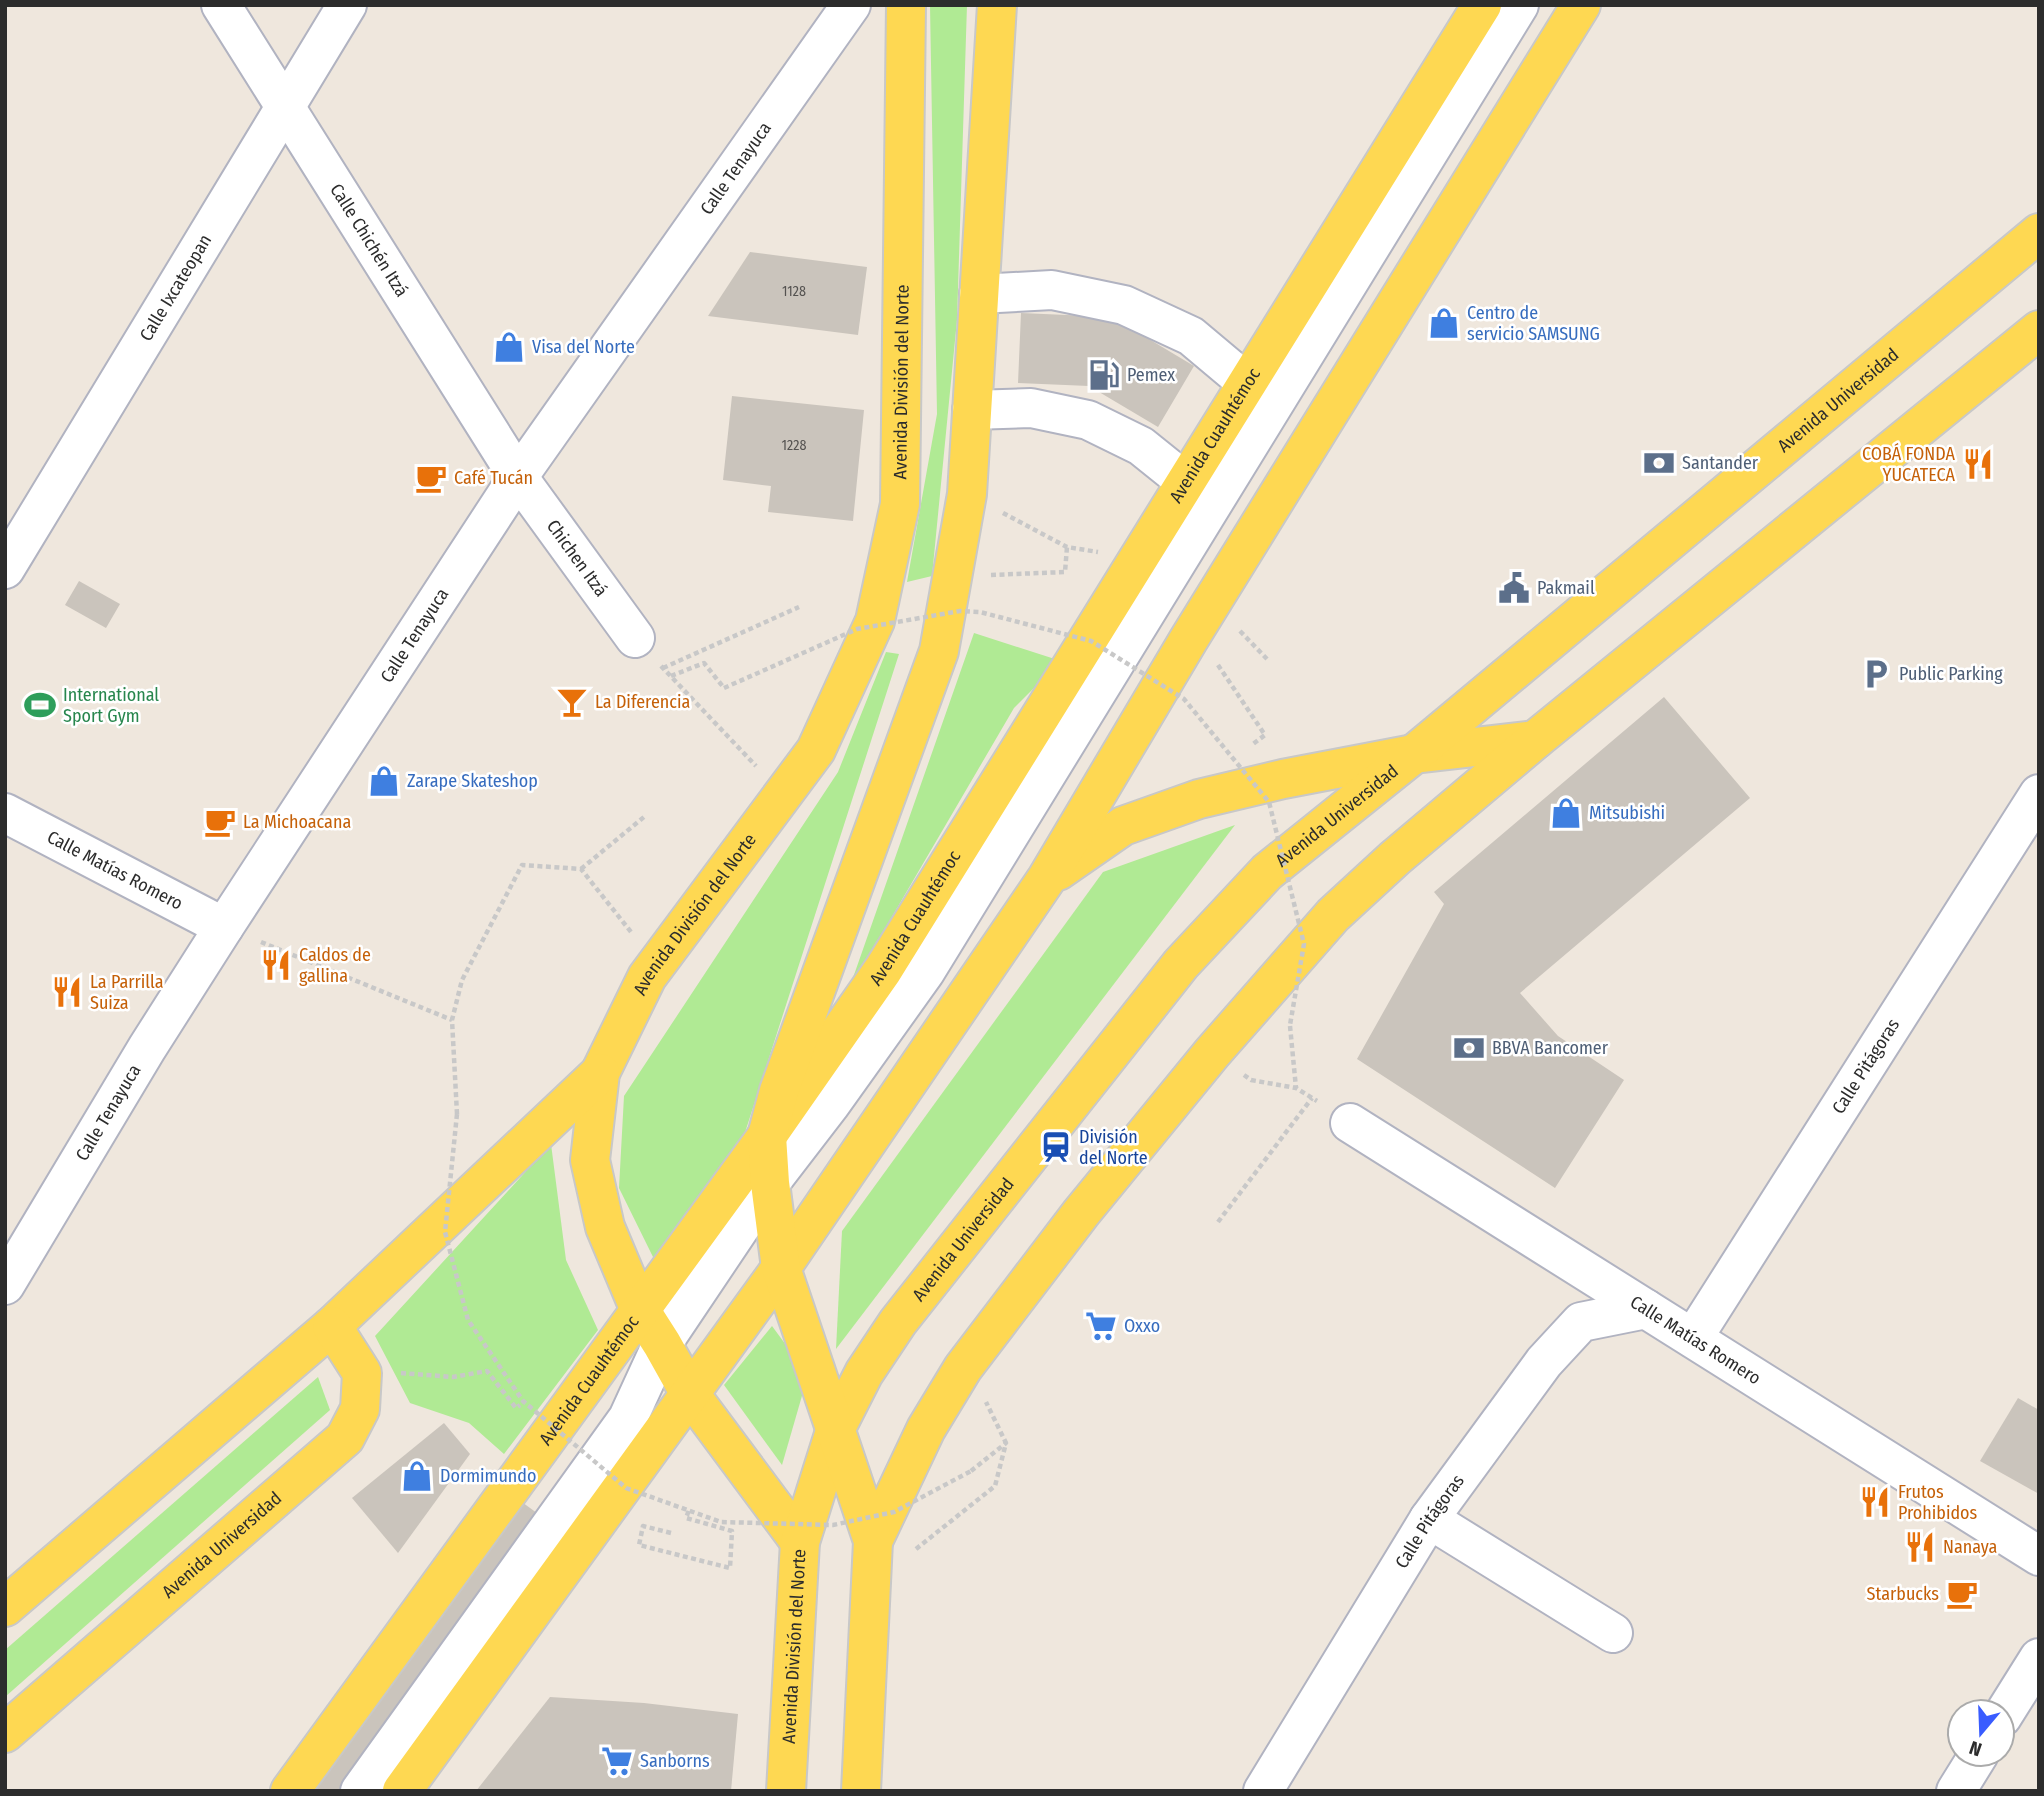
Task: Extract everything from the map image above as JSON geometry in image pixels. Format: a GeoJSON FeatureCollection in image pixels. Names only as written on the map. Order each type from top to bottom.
{"type":"FeatureCollection","features":[{"type":"Feature","properties":{"kind":"main road","name":"Avenida División del Norte"},"geometry":{"type":"LineString","coordinates":[[786,1791],[800,1542],[690,1394],[639,1308],[605,1227],[590,1160],[600,1073],[647,977],[816,750],[875,621],[900,504],[906,5]]}},
{"type":"Feature","properties":{"kind":"main road"},"geometry":{"type":"LineString","coordinates":[[861,1791],[873,1541],[781,1268],[766,1136],[779,1091],[939,651],[967,494],[997,5]]}},
{"type":"Feature","properties":{"kind":"main road","name":"Avenida Cuauhtémoc"},"geometry":{"type":"LineString","coordinates":[[290,1791],[766,1136],[883,970],[1140,560],[1482,5]]}},
{"type":"Feature","properties":{"kind":"main road"},"geometry":{"type":"LineString","coordinates":[[402,1791],[781,1268],[1047,878],[1189,639],[1581,5]]}},
{"type":"Feature","properties":{"kind":"main road","name":"Avenida Universidad"},"geometry":{"type":"LineString","coordinates":[[800,1542],[836,1428],[864,1373],[898,1322],[1181,964],[1267,872],[1414,754],[2039,233]]}},
{"type":"Feature","properties":{"kind":"main road"},"geometry":{"type":"LineString","coordinates":[[873,1541],[926,1429],[963,1368],[1081,1213],[1212,1053],[1333,915],[1395,858],[1535,740],[2039,330]]}},
{"type":"Feature","properties":{"kind":"main road"},"geometry":{"type":"LineString","coordinates":[[1047,878],[1123,826],[1199,799],[1283,779],[1414,754],[1535,740]]}},
{"type":"Feature","properties":{"kind":"main road"},"geometry":{"type":"LineString","coordinates":[[5,1606],[332,1326],[600,1073]]}},
{"type":"Feature","properties":{"kind":"main road","name":"Avenida Universidad"},"geometry":{"type":"LineString","coordinates":[[5,1733],[345,1438],[360,1409],[362,1373],[332,1326]]}},
{"type":"Feature","properties":{"kind":"street","name":"Calle Chichén Itzá"},"geometry":{"type":"LineString","coordinates":[[221,5],[518,477]]}},
{"type":"Feature","properties":{"kind":"street","name":"Calle Ixcateopan"},"geometry":{"type":"LineString","coordinates":[[5,569],[346,5]]}},
{"type":"Feature","properties":{"kind":"street","name":"Calle Tenayuca"},"geometry":{"type":"LineString","coordinates":[[5,1285],[147,1048],[518,477],[851,5]]}},
{"type":"Feature","properties":{"kind":"street"},"geometry":{"type":"LineString","coordinates":[[360,1791],[628,1418],[662,1344],[770,1183],[830,1105],[925,972],[1520,5]]}},
{"type":"Feature","properties":{"kind":"street"},"geometry":{"type":"LineString","coordinates":[[979,294],[1052,290],[1124,305],[1191,336],[1247,383]]}},
{"type":"Feature","properties":{"kind":"street"},"geometry":{"type":"LineString","coordinates":[[972,410],[1031,408],[1088,420],[1141,446],[1186,483]]}},
{"type":"Feature","properties":{"kind":"street","name":"Chichen Itzá"},"geometry":{"type":"LineString","coordinates":[[518,477],[635,638]]}},
{"type":"Feature","properties":{"kind":"street","name":"Calle Pitágoras"},"geometry":{"type":"LineString","coordinates":[[1693,1338],[2039,794]]}},
{"type":"Feature","properties":{"kind":"street","name":"Calle Matías Romero"},"geometry":{"type":"LineString","coordinates":[[5,813],[224,927]]}},
{"type":"Feature","properties":{"kind":"street","name":"Calle Matías Romero"},"geometry":{"type":"LineString","coordinates":[[1350,1123],[2039,1556]]}},
{"type":"Feature","properties":{"kind":"street","name":"Calle Pitágoras"},"geometry":{"type":"LineString","coordinates":[[1263,1791],[1429,1519],[1544,1362],[1581,1322],[1646,1309]]}},
{"type":"Feature","properties":{"kind":"street"},"geometry":{"type":"LineString","coordinates":[[307,1791],[607,1379],[662,1344]]}},
{"type":"Feature","properties":{"kind":"street"},"geometry":{"type":"LineString","coordinates":[[1429,1519],[1613,1633]]}},
{"type":"Feature","properties":{"kind":"street"},"geometry":{"type":"LineString","coordinates":[[2014,1698],[2039,1658]]}},
{"type":"Feature","properties":{"kind":"street"},"geometry":{"type":"LineString","coordinates":[[1956,1791],[1970,1768]]}},
{"type":"Feature","properties":{"kind":"path"},"geometry":{"type":"LineString","coordinates":[[967,494],[1067,547],[1140,560]]}},
{"type":"Feature","properties":{"kind":"path"},"geometry":{"type":"LineString","coordinates":[[985,584],[987,575],[1065,572],[1067,547]]}},
{"type":"Feature","properties":{"kind":"path"},"geometry":{"type":"LineString","coordinates":[[663,668],[799,607]]}},
{"type":"Feature","properties":{"kind":"path"},"geometry":{"type":"LineString","coordinates":[[671,676],[704,663],[724,688],[857,629],[960,611],[980,612],[1091,641],[1184,699],[1269,802],[1304,944],[1290,1025],[1296,1088]]}},
{"type":"Feature","properties":{"kind":"path"},"geometry":{"type":"LineString","coordinates":[[1230,639],[1239,629],[1268,659]]}},
{"type":"Feature","properties":{"kind":"path"},"geometry":{"type":"LineString","coordinates":[[635,638],[783,795]]}},
{"type":"Feature","properties":{"kind":"path"},"geometry":{"type":"LineString","coordinates":[[1223,670],[1265,735],[1234,760]]}},
{"type":"Feature","properties":{"kind":"path"},"geometry":{"type":"LineString","coordinates":[[644,817],[582,869],[522,865],[462,980],[452,1020],[457,1114],[445,1232],[468,1321],[523,1401],[626,1488],[721,1522],[833,1525],[894,1512],[971,1471],[1006,1443]]}},
{"type":"Feature","properties":{"kind":"path"},"geometry":{"type":"LineString","coordinates":[[582,869],[656,964]]}},
{"type":"Feature","properties":{"kind":"path"},"geometry":{"type":"LineString","coordinates":[[224,927],[452,1020]]}},
{"type":"Feature","properties":{"kind":"path"},"geometry":{"type":"LineString","coordinates":[[1212,1053],[1251,1080],[1296,1088],[1350,1123]]}},
{"type":"Feature","properties":{"kind":"path"},"geometry":{"type":"LineString","coordinates":[[1218,1222],[1312,1098]]}},
{"type":"Feature","properties":{"kind":"path"},"geometry":{"type":"LineString","coordinates":[[911,1554],[995,1486],[1006,1443],[990,1407],[963,1368]]}},
{"type":"Feature","properties":{"kind":"path"},"geometry":{"type":"LineString","coordinates":[[398,1373],[453,1377],[486,1371],[516,1408],[523,1401]]}},
{"type":"Feature","properties":{"kind":"path"},"geometry":{"type":"LineString","coordinates":[[671,1533],[643,1526],[639,1545],[730,1568],[732,1531],[686,1518],[689,1510]]}},
{"type":"Feature","properties":{"kind":"green space"},"geometry":{"type":"Polygon","coordinates":[[[930,5],[967,5],[957,320],[932,576],[907,582],[937,414],[930,5]]]}},
{"type":"Feature","properties":{"kind":"green space"},"geometry":{"type":"Polygon","coordinates":[[[974,633],[1061,661],[1014,708],[848,992],[974,633]]]}},
{"type":"Feature","properties":{"kind":"green space"},"geometry":{"type":"Polygon","coordinates":[[[886,652],[899,654],[740,1148],[654,1259],[619,1188],[624,1096],[838,772],[886,652]]]}},
{"type":"Feature","properties":{"kind":"green space"},"geometry":{"type":"Polygon","coordinates":[[[1235,825],[836,1349],[842,1231],[1103,872],[1235,825]]]}},
{"type":"Feature","properties":{"kind":"green space"},"geometry":{"type":"Polygon","coordinates":[[[551,1144],[566,1260],[598,1330],[504,1454],[469,1423],[410,1403],[375,1336],[551,1144]]]}},
{"type":"Feature","properties":{"kind":"green space"},"geometry":{"type":"Polygon","coordinates":[[[772,1326],[808,1375],[782,1465],[724,1385],[772,1326]]]}},
{"type":"Feature","properties":{"kind":"green space"},"geometry":{"type":"Polygon","coordinates":[[[318,1377],[330,1410],[5,1697],[5,1650],[318,1377]]]}},
{"type":"Feature","properties":{"kind":"building"},"geometry":{"type":"Polygon","coordinates":[[[750,252],[867,267],[858,335],[708,316],[750,252]]]}},
{"type":"Feature","properties":{"kind":"building","name":"Pemex"},"geometry":{"type":"Polygon","coordinates":[[[1021,313],[1112,317],[1194,366],[1158,427],[1089,386],[1018,383],[1021,313]]]}},
{"type":"Feature","properties":{"kind":"building"},"geometry":{"type":"Polygon","coordinates":[[[732,396],[864,410],[853,521],[768,512],[771,486],[723,480],[732,396]]]}},
{"type":"Feature","properties":{"kind":"building"},"geometry":{"type":"Polygon","coordinates":[[[79,581],[120,604],[106,628],[65,605],[79,581]]]}},
{"type":"Feature","properties":{"kind":"building"},"geometry":{"type":"Polygon","coordinates":[[[1664,697],[1750,798],[1520,993],[1558,1036],[1624,1080],[1555,1188],[1357,1059],[1444,904],[1434,892],[1664,697]]]}},
{"type":"Feature","properties":{"kind":"building"},"geometry":{"type":"Polygon","coordinates":[[[2018,1398],[2039,1410],[2039,1494],[1980,1461],[2018,1398]]]}},
{"type":"Feature","properties":{"kind":"building","name":"Dormimundo"},"geometry":{"type":"Polygon","coordinates":[[[444,1423],[470,1454],[398,1553],[352,1498],[444,1423]]]}},
{"type":"Feature","properties":{"kind":"building"},"geometry":{"type":"Polygon","coordinates":[[[515,1497],[552,1524],[359,1791],[304,1791],[515,1497]]]}},
{"type":"Feature","properties":{"kind":"building","name":"Sanborns"},"geometry":{"type":"Polygon","coordinates":[[[550,1697],[644,1703],[738,1714],[731,1791],[476,1791],[550,1697]]]}},
{"type":"Feature","properties":{"kind":"place","name":"Centro de servicio SAMSUNG"},"geometry":{"type":"Point","coordinates":[1444,323]}},
{"type":"Feature","properties":{"kind":"place","name":"Visa del Norte"},"geometry":{"type":"Point","coordinates":[509,347]}},
{"type":"Feature","properties":{"kind":"place","name":"Pemex"},"geometry":{"type":"Point","coordinates":[1104,375]}},
{"type":"Feature","properties":{"kind":"place","name":"Santander"},"geometry":{"type":"Point","coordinates":[1659,463]}},
{"type":"Feature","properties":{"kind":"place","name":"COBÁ FONDA YUCATECA"},"geometry":{"type":"Point","coordinates":[1978,464]}},
{"type":"Feature","properties":{"kind":"place","name":"Café Tucán"},"geometry":{"type":"Point","coordinates":[431,478]}},
{"type":"Feature","properties":{"kind":"place","name":"Pakmail"},"geometry":{"type":"Point","coordinates":[1514,588]}},
{"type":"Feature","properties":{"kind":"place","name":"Public Parking"},"geometry":{"type":"Point","coordinates":[1876,674]}},
{"type":"Feature","properties":{"kind":"place","name":"La Diferencia"},"geometry":{"type":"Point","coordinates":[572,702]}},
{"type":"Feature","properties":{"kind":"place","name":"International Sport Gym"},"geometry":{"type":"Point","coordinates":[40,705]}},
{"type":"Feature","properties":{"kind":"place","name":"Zarape Skateshop"},"geometry":{"type":"Point","coordinates":[384,781]}},
{"type":"Feature","properties":{"kind":"place","name":"Mitsubishi"},"geometry":{"type":"Point","coordinates":[1566,813]}},
{"type":"Feature","properties":{"kind":"place","name":"La Michoacana"},"geometry":{"type":"Point","coordinates":[220,822]}},
{"type":"Feature","properties":{"kind":"place","name":"Caldos de gallina"},"geometry":{"type":"Point","coordinates":[276,965]}},
{"type":"Feature","properties":{"kind":"place","name":"La Parrilla Suiza"},"geometry":{"type":"Point","coordinates":[67,992]}},
{"type":"Feature","properties":{"kind":"place","name":"BBVA Bancomer"},"geometry":{"type":"Point","coordinates":[1469,1048]}},
{"type":"Feature","properties":{"kind":"place","name":"División del Norte"},"geometry":{"type":"Point","coordinates":[1056,1147]}},
{"type":"Feature","properties":{"kind":"place","name":"Oxxo"},"geometry":{"type":"Point","coordinates":[1101,1326]}},
{"type":"Feature","properties":{"kind":"place","name":"Dormimundo"},"geometry":{"type":"Point","coordinates":[417,1476]}},
{"type":"Feature","properties":{"kind":"place","name":"Frutos Prohibidos"},"geometry":{"type":"Point","coordinates":[1875,1502]}},
{"type":"Feature","properties":{"kind":"place","name":"Nanaya"},"geometry":{"type":"Point","coordinates":[1920,1547]}},
{"type":"Feature","properties":{"kind":"place","name":"Starbucks"},"geometry":{"type":"Point","coordinates":[1962,1594]}},
{"type":"Feature","properties":{"kind":"place","name":"Sanborns"},"geometry":{"type":"Point","coordinates":[617,1761]}}]}
